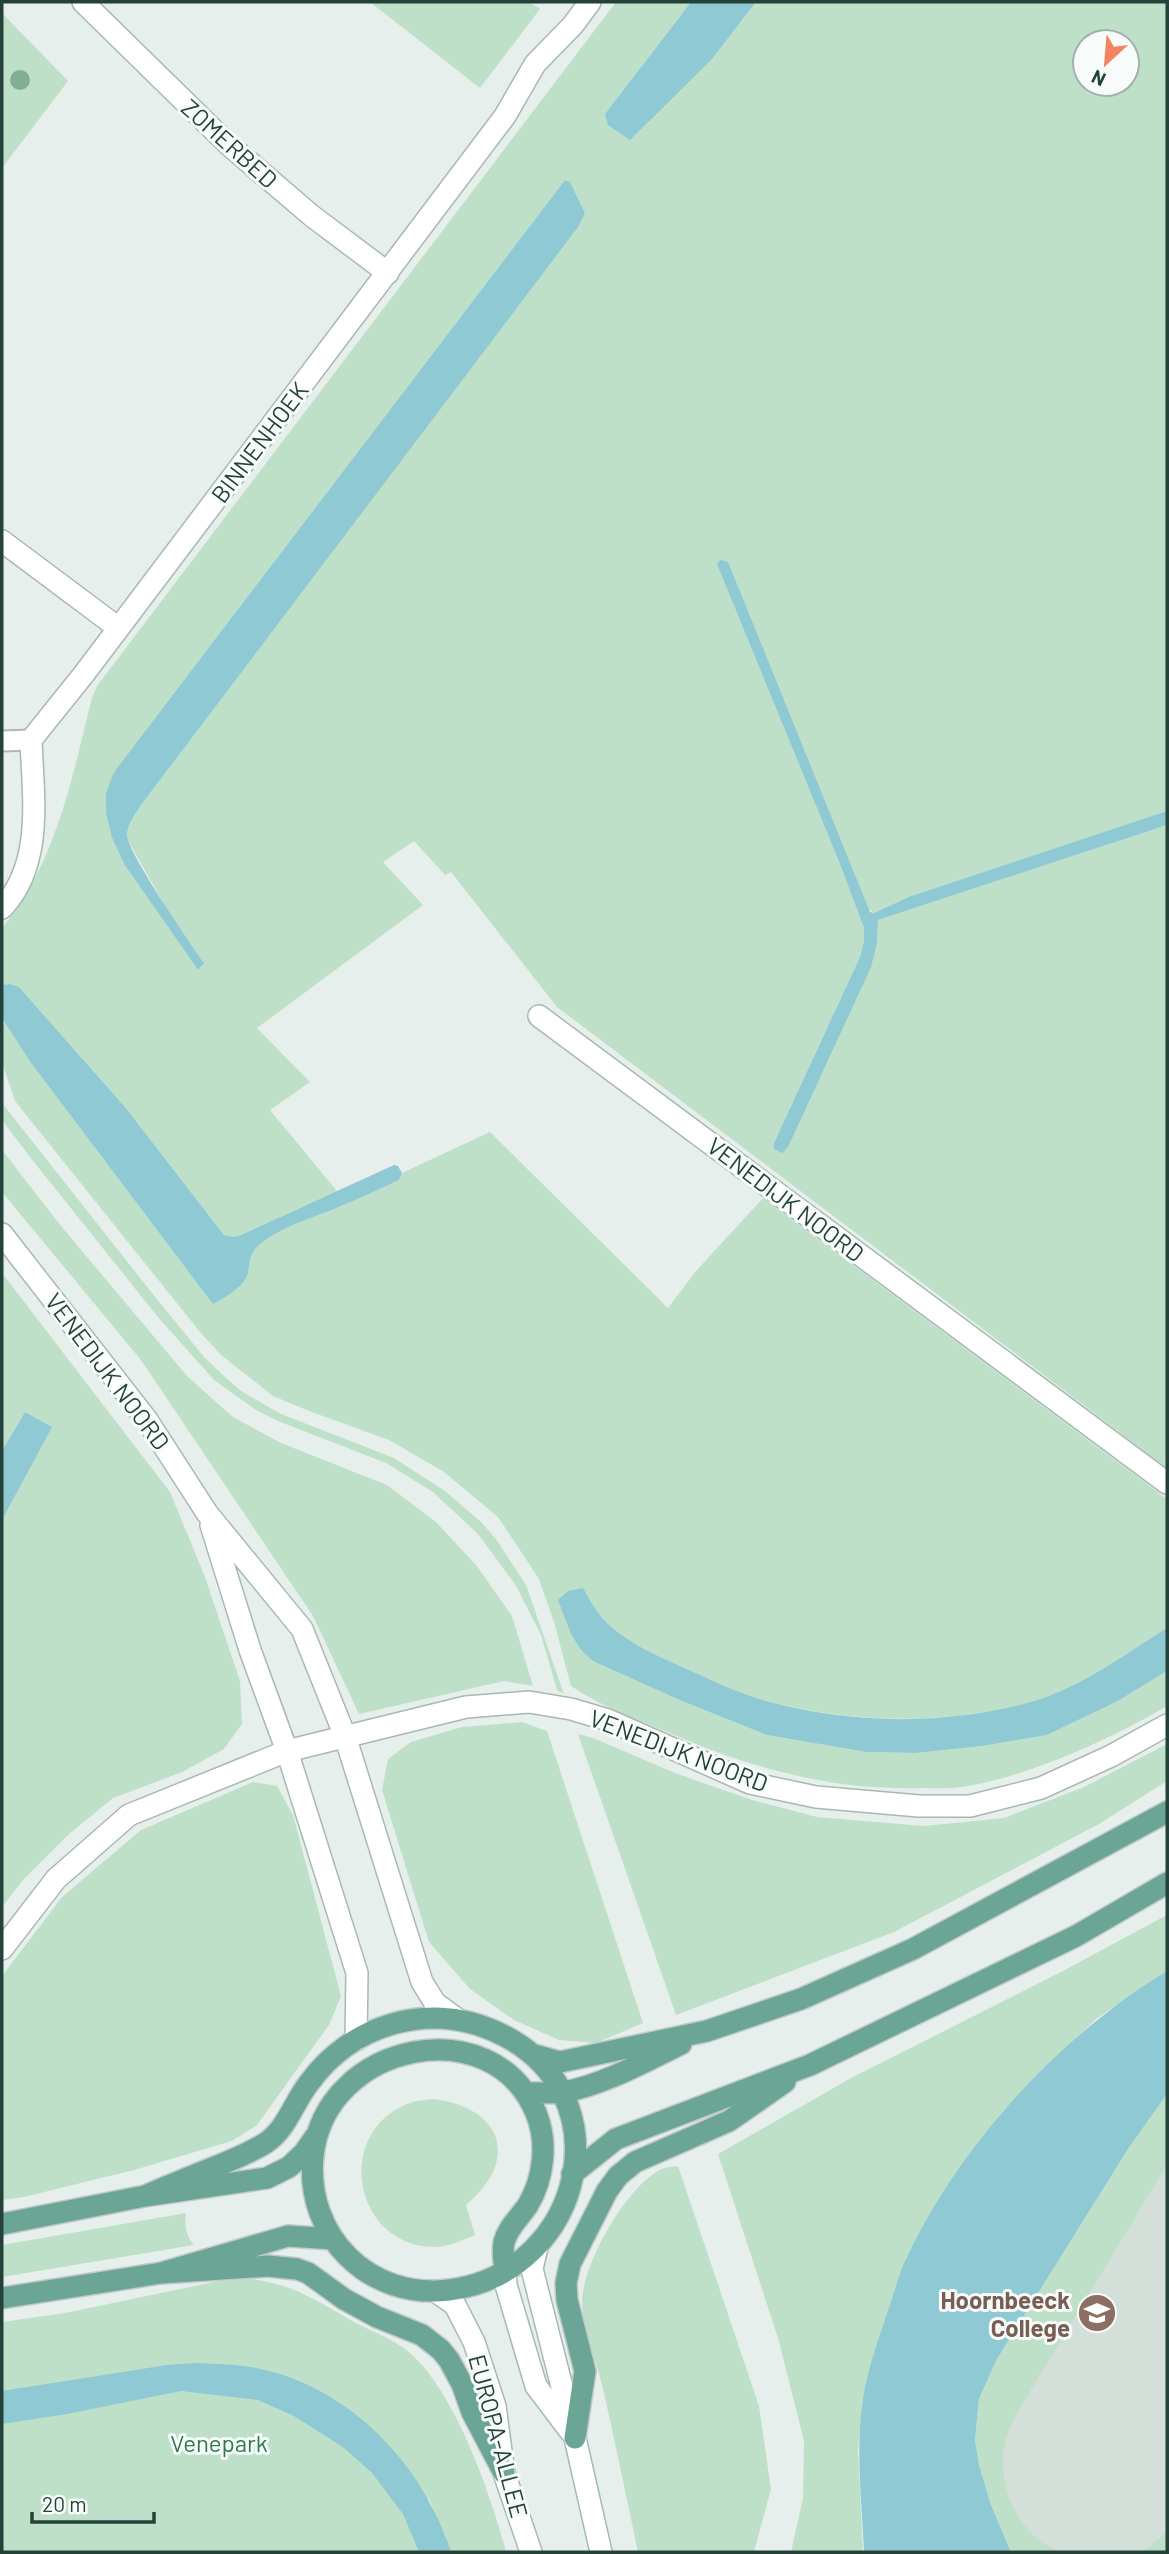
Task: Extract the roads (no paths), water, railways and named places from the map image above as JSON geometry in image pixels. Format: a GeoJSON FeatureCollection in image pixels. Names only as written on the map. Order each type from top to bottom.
{"type":"FeatureCollection","features":[{"type":"Feature","properties":{"kind":"main road"},"geometry":{"type":"LineString","coordinates":[[534,2055],[561,2062],[708,2031],[801,1999],[913,1949],[1167,1812]]}},
{"type":"Feature","properties":{"kind":"main road"},"geometry":{"type":"LineString","coordinates":[[572,2174],[616,2139],[810,2065],[1076,1936],[1167,1884]]}},
{"type":"Feature","properties":{"kind":"main road"},"geometry":{"type":"LineString","coordinates":[[145,2196],[269,2141],[284,2125],[305,2087],[336,2053],[370,2031],[404,2020],[457,2019],[498,2032],[534,2055],[556,2078],[564,2092],[570,2107],[576,2141],[568,2191],[537,2247],[505,2271],[471,2286],[435,2291],[405,2288],[377,2279],[360,2268],[333,2239],[324,2223],[313,2187],[313,2160],[318,2132]]}},
{"type":"Feature","properties":{"kind":"main road"},"geometry":{"type":"LineString","coordinates":[[525,2093],[564,2092],[627,2071],[708,2031]]}},
{"type":"Feature","properties":{"kind":"main road"},"geometry":{"type":"LineString","coordinates":[[355,2077],[356,2040]]}},
{"type":"Feature","properties":{"kind":"main road"},"geometry":{"type":"LineString","coordinates":[[2,2224],[145,2196],[267,2178],[289,2167],[304,2153],[333,2103],[355,2077],[395,2056],[418,2050],[441,2050],[486,2060],[506,2073],[525,2093],[535,2110],[541,2129],[542,2168],[527,2205],[505,2238],[505,2271]]}},
{"type":"Feature","properties":{"kind":"main road"},"geometry":{"type":"LineString","coordinates":[[575,2438],[584,2371],[567,2300],[566,2283],[570,2264],[612,2183],[635,2162],[729,2121],[810,2065]]}},
{"type":"Feature","properties":{"kind":"main road"},"geometry":{"type":"LineString","coordinates":[[160,2273],[288,2236],[333,2239]]}},
{"type":"Feature","properties":{"kind":"main road"},"geometry":{"type":"LineString","coordinates":[[2,2298],[160,2273],[268,2266],[297,2269],[308,2273],[344,2299],[377,2317],[422,2335],[449,2360],[504,2473]]}},
{"type":"Feature","properties":{"kind":"street","name":"ZOMERBED"},"geometry":{"type":"LineString","coordinates":[[83,2],[229,145],[312,216],[388,273]]}},
{"type":"Feature","properties":{"kind":"street","name":"BINNENHOEK"},"geometry":{"type":"LineString","coordinates":[[31,740],[388,273],[505,116],[535,64],[573,25],[590,2]]}},
{"type":"Feature","properties":{"kind":"street"},"geometry":{"type":"LineString","coordinates":[[2,541],[117,627]]}},
{"type":"Feature","properties":{"kind":"street"},"geometry":{"type":"LineString","coordinates":[[2,908],[13,897],[31,851],[34,820],[31,740]]}},
{"type":"Feature","properties":{"kind":"street","name":"VENEDIJK NOORD"},"geometry":{"type":"LineString","coordinates":[[539,1016],[1167,1483]]}},
{"type":"Feature","properties":{"kind":"street","name":"VENEDIJK NOORD"},"geometry":{"type":"LineString","coordinates":[[2,1234],[147,1420],[208,1513],[302,1629],[345,1736],[422,1982],[435,2003],[457,2019]]}},
{"type":"Feature","properties":{"kind":"street","name":"VENEDIJK NOORD"},"geometry":{"type":"LineString","coordinates":[[208,1513],[250,1650],[287,1751],[357,1973],[356,2040]]}},
{"type":"Feature","properties":{"kind":"street","name":"VENEDIJK NOORD"},"geometry":{"type":"LineString","coordinates":[[287,1751],[466,1707],[529,1702],[571,1709],[608,1720],[750,1783],[816,1797],[919,1807],[970,1807],[1041,1787],[1111,1756],[1167,1725]]}},
{"type":"Feature","properties":{"kind":"street"},"geometry":{"type":"LineString","coordinates":[[2,1949],[57,1879],[129,1815],[287,1751]]}},
{"type":"Feature","properties":{"kind":"street","name":"EUROPA-ALLEE"},"geometry":{"type":"LineString","coordinates":[[537,2247],[532,2269],[601,2552]]}},
{"type":"Feature","properties":{"kind":"street","name":"EUROPA-ALLEE"},"geometry":{"type":"LineString","coordinates":[[505,2271],[506,2285],[536,2386],[575,2438]]}},
{"type":"Feature","properties":{"kind":"street","name":"EUROPA-ALLEE"},"geometry":{"type":"LineString","coordinates":[[435,2291],[455,2305],[474,2342],[495,2406],[504,2473],[531,2552]]}},
{"type":"Feature","properties":{"kind":"lane"},"geometry":{"type":"LineString","coordinates":[[2,741],[31,740]]}},
{"type":"Feature","properties":{"kind":"water"},"geometry":{"type":"Polygon","coordinates":[[[691,2],[756,2],[712,59],[630,140],[608,125],[605,114],[691,2]]]}},
{"type":"Feature","properties":{"kind":"water"},"geometry":{"type":"Polygon","coordinates":[[[565,180],[570,182],[585,213],[578,227],[130,823],[127,835],[130,845],[160,898],[204,963],[198,970],[124,864],[112,838],[106,814],[106,793],[114,772],[565,180]]]}},
{"type":"Feature","properties":{"kind":"water"},"geometry":{"type":"Polygon","coordinates":[[[720,560],[728,562],[870,912],[874,913],[911,896],[1167,811],[1167,825],[878,920],[877,943],[871,967],[788,1147],[782,1153],[774,1149],[774,1143],[860,957],[864,928],[717,564],[720,560]]]}},
{"type":"Feature","properties":{"kind":"water"},"geometry":{"type":"Polygon","coordinates":[[[2,985],[19,987],[125,1107],[224,1235],[241,1235],[394,1165],[398,1166],[402,1173],[399,1180],[268,1238],[256,1247],[252,1254],[243,1282],[213,1304],[29,1060],[2,1018],[2,985]]]}},
{"type":"Feature","properties":{"kind":"water"},"geometry":{"type":"Polygon","coordinates":[[[25,1412],[52,1427],[2,1520],[2,1451],[25,1412]]]}},
{"type":"Feature","properties":{"kind":"water"},"geometry":{"type":"Polygon","coordinates":[[[583,1588],[597,1612],[612,1628],[655,1654],[752,1697],[836,1715],[933,1718],[1027,1703],[1082,1680],[1167,1628],[1167,1671],[1118,1701],[1047,1735],[916,1753],[866,1752],[767,1735],[593,1661],[581,1650],[571,1634],[558,1600],[568,1591],[583,1588]]]}},
{"type":"Feature","properties":{"kind":"water"},"geometry":{"type":"Polygon","coordinates":[[[1167,1971],[1167,2094],[1128,2149],[997,2359],[979,2399],[975,2440],[979,2465],[991,2505],[1011,2552],[864,2552],[859,2457],[863,2399],[874,2353],[907,2257],[955,2173],[1017,2096],[1089,2027],[1127,1997],[1167,1971]]]}},
{"type":"Feature","properties":{"kind":"water"},"geometry":{"type":"Polygon","coordinates":[[[197,2363],[256,2368],[290,2377],[322,2392],[351,2411],[378,2434],[402,2460],[422,2489],[451,2552],[419,2552],[403,2514],[372,2473],[344,2448],[324,2435],[294,2416],[258,2400],[181,2391],[2,2424],[2,2391],[167,2365],[197,2363]]]}},
{"type":"Feature","properties":{"kind":"place","name":"Hoornbeeck College"},"geometry":{"type":"Point","coordinates":[1097,2313]}},
{"type":"Feature","properties":{"kind":"park label","name":"Venepark"},"geometry":{"type":"Point","coordinates":[219,2442]}}]}
